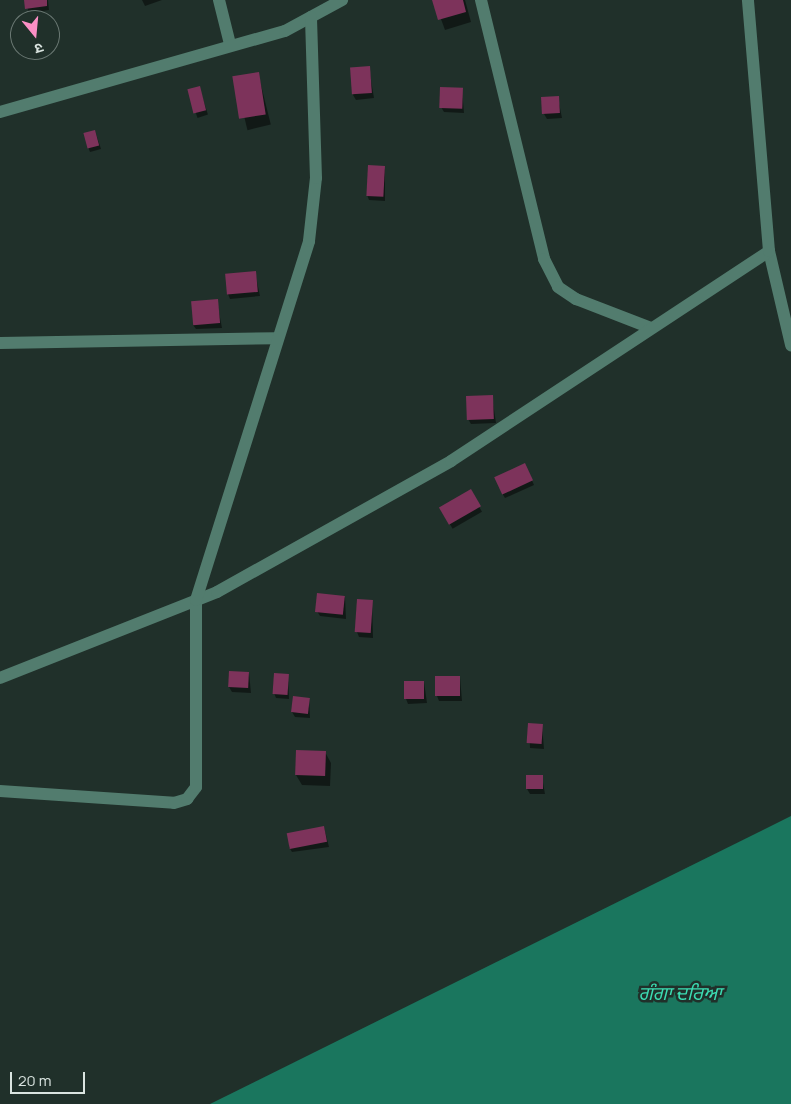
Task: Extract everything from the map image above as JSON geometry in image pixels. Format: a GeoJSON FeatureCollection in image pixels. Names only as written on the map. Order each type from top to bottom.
{"type":"FeatureCollection","features":[{"type":"Feature","properties":{"kind":"street"},"geometry":{"type":"LineString","coordinates":[[219,0],[230,44]]}},
{"type":"Feature","properties":{"kind":"street"},"geometry":{"type":"LineString","coordinates":[[0,112],[230,44],[285,31],[342,0]]}},
{"type":"Feature","properties":{"kind":"street"},"geometry":{"type":"LineString","coordinates":[[481,0],[544,259],[558,287],[576,300],[651,328]]}},
{"type":"Feature","properties":{"kind":"street"},"geometry":{"type":"LineString","coordinates":[[748,0],[769,251],[791,346]]}},
{"type":"Feature","properties":{"kind":"street"},"geometry":{"type":"LineString","coordinates":[[0,791],[174,803],[192,795],[198,762],[196,600],[276,338],[309,241],[316,178],[311,17]]}},
{"type":"Feature","properties":{"kind":"street"},"geometry":{"type":"LineString","coordinates":[[0,678],[196,600],[451,462],[769,251]]}},
{"type":"Feature","properties":{"kind":"street"},"geometry":{"type":"LineString","coordinates":[[0,342],[276,338]]}},
{"type":"Feature","properties":{"kind":"water","name":"ਗੰਗਾ ਦਰਿਆ"},"geometry":{"type":"Polygon","coordinates":[[[791,816],[791,1104],[210,1104],[791,816]]]}},
{"type":"Feature","properties":{"kind":"building"},"geometry":{"type":"Polygon","coordinates":[[[24,0],[47,0],[47,6],[25,9],[24,0]]]}},
{"type":"Feature","properties":{"kind":"building"},"geometry":{"type":"Polygon","coordinates":[[[432,0],[463,0],[466,12],[438,20],[432,0]]]}},
{"type":"Feature","properties":{"kind":"building"},"geometry":{"type":"Polygon","coordinates":[[[370,66],[372,93],[352,94],[350,67],[370,66]]]}},
{"type":"Feature","properties":{"kind":"building"},"geometry":{"type":"Polygon","coordinates":[[[259,72],[266,114],[239,119],[232,76],[259,72]]]}},
{"type":"Feature","properties":{"kind":"building"},"geometry":{"type":"Polygon","coordinates":[[[200,86],[206,110],[193,113],[187,89],[200,86]]]}},
{"type":"Feature","properties":{"kind":"building"},"geometry":{"type":"Polygon","coordinates":[[[440,87],[463,88],[462,109],[439,108],[440,87]]]}},
{"type":"Feature","properties":{"kind":"building"},"geometry":{"type":"Polygon","coordinates":[[[559,96],[560,113],[542,114],[541,97],[559,96]]]}},
{"type":"Feature","properties":{"kind":"building"},"geometry":{"type":"Polygon","coordinates":[[[95,130],[99,145],[88,149],[83,133],[95,130]]]}},
{"type":"Feature","properties":{"kind":"building"},"geometry":{"type":"Polygon","coordinates":[[[368,165],[385,166],[383,197],[366,196],[368,165]]]}},
{"type":"Feature","properties":{"kind":"building"},"geometry":{"type":"Polygon","coordinates":[[[256,271],[258,292],[227,295],[225,274],[256,271]]]}},
{"type":"Feature","properties":{"kind":"building"},"geometry":{"type":"Polygon","coordinates":[[[218,299],[220,323],[193,325],[191,301],[218,299]]]}},
{"type":"Feature","properties":{"kind":"building"},"geometry":{"type":"Polygon","coordinates":[[[493,395],[494,419],[467,420],[466,396],[493,395]]]}},
{"type":"Feature","properties":{"kind":"building"},"geometry":{"type":"Polygon","coordinates":[[[525,463],[533,480],[502,495],[494,477],[525,463]]]}},
{"type":"Feature","properties":{"kind":"building"},"geometry":{"type":"Polygon","coordinates":[[[471,489],[481,506],[449,525],[439,508],[471,489]]]}},
{"type":"Feature","properties":{"kind":"building"},"geometry":{"type":"Polygon","coordinates":[[[317,593],[345,596],[343,615],[315,612],[317,593]]]}},
{"type":"Feature","properties":{"kind":"building"},"geometry":{"type":"Polygon","coordinates":[[[357,599],[373,600],[371,633],[355,632],[357,599]]]}},
{"type":"Feature","properties":{"kind":"building"},"geometry":{"type":"Polygon","coordinates":[[[229,671],[249,672],[248,688],[228,687],[229,671]]]}},
{"type":"Feature","properties":{"kind":"building"},"geometry":{"type":"Polygon","coordinates":[[[274,673],[289,674],[287,695],[273,694],[274,673]]]}},
{"type":"Feature","properties":{"kind":"building"},"geometry":{"type":"Polygon","coordinates":[[[435,676],[460,676],[460,696],[435,696],[435,676]]]}},
{"type":"Feature","properties":{"kind":"building"},"geometry":{"type":"Polygon","coordinates":[[[404,681],[424,681],[424,699],[404,699],[404,681]]]}},
{"type":"Feature","properties":{"kind":"building"},"geometry":{"type":"Polygon","coordinates":[[[293,696],[310,698],[308,714],[291,712],[293,696]]]}},
{"type":"Feature","properties":{"kind":"building"},"geometry":{"type":"Polygon","coordinates":[[[528,723],[543,724],[542,744],[527,743],[528,723]]]}},
{"type":"Feature","properties":{"kind":"building"},"geometry":{"type":"Polygon","coordinates":[[[296,750],[326,751],[325,776],[295,775],[296,750]]]}},
{"type":"Feature","properties":{"kind":"building"},"geometry":{"type":"Polygon","coordinates":[[[526,775],[543,775],[543,789],[526,789],[526,775]]]}},
{"type":"Feature","properties":{"kind":"building"},"geometry":{"type":"Polygon","coordinates":[[[324,826],[327,842],[290,849],[287,833],[324,826]]]}}]}
